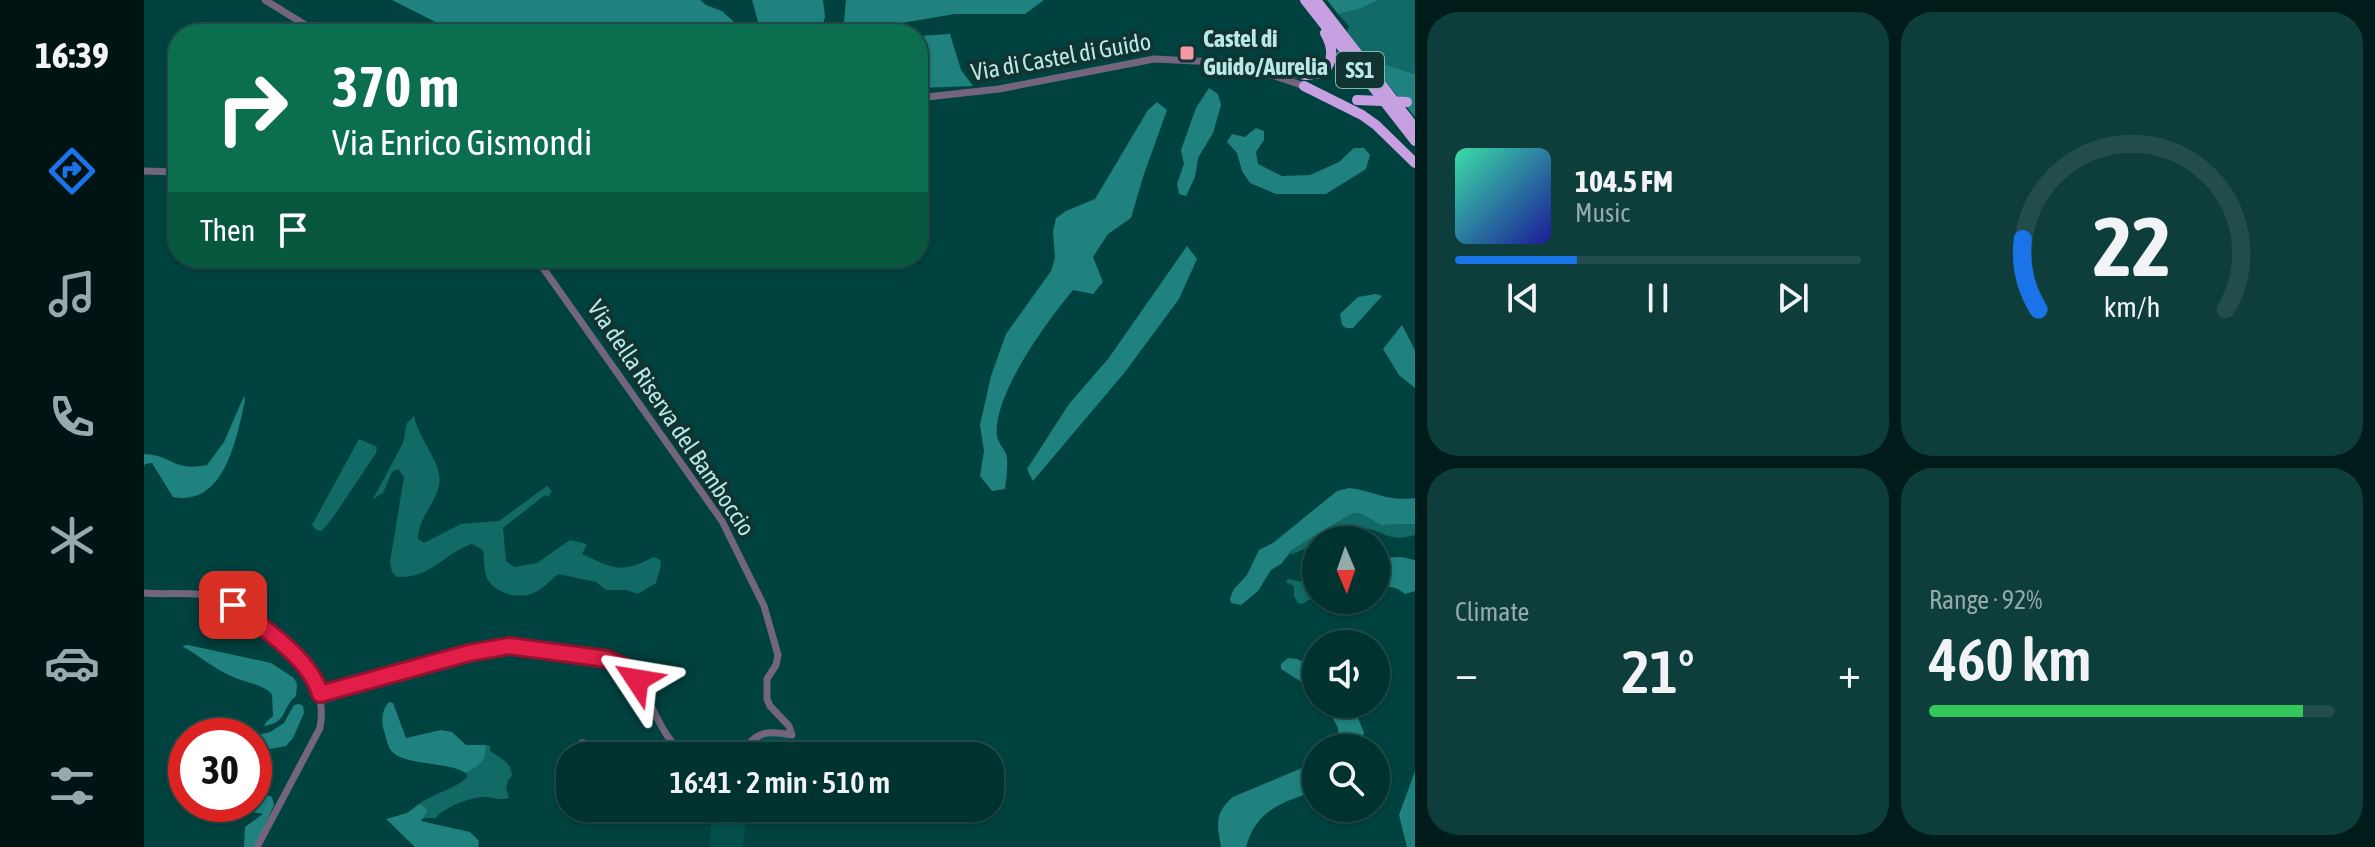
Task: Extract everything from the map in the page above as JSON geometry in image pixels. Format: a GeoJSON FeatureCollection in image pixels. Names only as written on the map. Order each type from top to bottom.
{"type":"FeatureCollection","features":[{"type":"Feature","properties":{"kind":"highway"},"geometry":{"type":"LineString","coordinates":[[1245,68],[1254,65],[1315,75],[1327,69],[1332,57],[1330,43],[1302,0]]}},
{"type":"Feature","properties":{"kind":"highway","name":"SS1"},"geometry":{"type":"LineString","coordinates":[[1302,0],[1415,141]]}},
{"type":"Feature","properties":{"kind":"highway","name":"SS1"},"geometry":{"type":"LineString","coordinates":[[1316,0],[1415,128]]}},
{"type":"Feature","properties":{"kind":"highway"},"geometry":{"type":"LineString","coordinates":[[1304,86],[1332,96],[1357,100],[1411,102]]}},
{"type":"Feature","properties":{"kind":"highway"},"geometry":{"type":"LineString","coordinates":[[1304,86],[1362,115],[1415,163]]}},
{"type":"Feature","properties":{"kind":"street"},"geometry":{"type":"LineString","coordinates":[[265,0],[304,24]]}},
{"type":"Feature","properties":{"kind":"street","name":"Via di Castel di Guido"},"geometry":{"type":"LineString","coordinates":[[928,97],[984,92],[1154,59],[1216,62],[1304,86]]}},
{"type":"Feature","properties":{"kind":"street"},"geometry":{"type":"LineString","coordinates":[[144,171],[168,172]]}},
{"type":"Feature","properties":{"kind":"street","name":"Via della Riserva del Bamboccio"},"geometry":{"type":"LineString","coordinates":[[543,268],[722,521],[764,606],[778,653],[776,665],[767,679],[766,696],[769,705],[789,726],[792,735],[771,732],[761,734],[750,742]]}},
{"type":"Feature","properties":{"kind":"street"},"geometry":{"type":"LineString","coordinates":[[144,593],[206,595],[230,603],[302,661],[313,677],[320,694],[320,728],[257,847]]}},
{"type":"Feature","properties":{"kind":"street"},"geometry":{"type":"LineString","coordinates":[[320,694],[498,647],[524,646],[583,654],[613,661],[630,671],[674,742]]}},
{"type":"Feature","properties":{"kind":"shaded area"},"geometry":{"type":"Polygon","coordinates":[[[392,0],[700,0],[722,11],[734,24],[439,24],[392,0]]]}},
{"type":"Feature","properties":{"kind":"shaded area"},"geometry":{"type":"Polygon","coordinates":[[[752,0],[823,0],[823,24],[759,24],[752,0]]]}},
{"type":"Feature","properties":{"kind":"shaded area"},"geometry":{"type":"Polygon","coordinates":[[[846,0],[1044,0],[1025,14],[955,14],[895,24],[844,22],[846,0]]]}},
{"type":"Feature","properties":{"kind":"shaded area"},"geometry":{"type":"Polygon","coordinates":[[[1327,0],[1378,0],[1338,14],[1327,0]]]}},
{"type":"Feature","properties":{"kind":"shaded area"},"geometry":{"type":"Polygon","coordinates":[[[1378,0],[1415,0],[1415,74],[1367,59],[1347,32],[1349,26],[1338,14],[1378,0]]]}},
{"type":"Feature","properties":{"kind":"shaded area"},"geometry":{"type":"Polygon","coordinates":[[[950,34],[961,70],[973,86],[928,88],[928,35],[950,34]]]}},
{"type":"Feature","properties":{"kind":"shaded area"},"geometry":{"type":"Polygon","coordinates":[[[1367,59],[1415,74],[1415,117],[1367,59]]]}},
{"type":"Feature","properties":{"kind":"shaded area"},"geometry":{"type":"Polygon","coordinates":[[[1209,88],[1218,94],[1221,105],[1213,133],[1198,158],[1195,177],[1186,196],[1179,194],[1177,184],[1184,164],[1181,150],[1196,108],[1209,88]]]}},
{"type":"Feature","properties":{"kind":"shaded area"},"geometry":{"type":"Polygon","coordinates":[[[1157,102],[1167,110],[1131,218],[1108,234],[1093,257],[1103,282],[1093,294],[1073,290],[1024,359],[1003,401],[997,436],[1007,455],[1005,489],[992,491],[980,476],[984,451],[980,425],[991,376],[1006,334],[1051,271],[1055,258],[1053,232],[1056,218],[1095,199],[1148,110],[1157,102]]]}},
{"type":"Feature","properties":{"kind":"shaded area"},"geometry":{"type":"Polygon","coordinates":[[[1256,128],[1264,131],[1264,140],[1256,152],[1258,164],[1282,176],[1310,175],[1339,162],[1354,148],[1364,148],[1370,155],[1366,169],[1326,194],[1276,194],[1250,183],[1242,171],[1237,153],[1227,142],[1232,134],[1245,137],[1256,128]]]}},
{"type":"Feature","properties":{"kind":"shaded area"},"geometry":{"type":"Polygon","coordinates":[[[1187,246],[1197,259],[1179,299],[1125,372],[1033,481],[1027,469],[1069,404],[1108,359],[1187,246]]]}},
{"type":"Feature","properties":{"kind":"shaded area"},"geometry":{"type":"Polygon","coordinates":[[[1382,296],[1353,328],[1342,325],[1340,314],[1358,297],[1382,296]]]}},
{"type":"Feature","properties":{"kind":"shaded area"},"geometry":{"type":"Polygon","coordinates":[[[1402,325],[1415,350],[1415,388],[1399,375],[1383,349],[1402,325]]]}},
{"type":"Feature","properties":{"kind":"shaded area"},"geometry":{"type":"Polygon","coordinates":[[[244,396],[232,450],[217,480],[205,491],[191,497],[173,497],[152,463],[144,467],[144,454],[180,465],[207,465],[224,442],[244,396]]]}},
{"type":"Feature","properties":{"kind":"shaded area"},"geometry":{"type":"Polygon","coordinates":[[[414,416],[440,478],[418,539],[424,543],[461,524],[499,521],[547,486],[552,491],[548,497],[545,495],[503,528],[506,561],[514,567],[537,563],[570,540],[587,544],[582,554],[618,568],[633,566],[654,557],[660,560],[656,583],[638,594],[627,590],[606,590],[596,582],[558,574],[535,592],[511,595],[489,582],[483,550],[472,544],[419,574],[397,577],[392,572],[390,562],[404,477],[398,469],[392,472],[383,493],[373,499],[403,443],[407,423],[414,416]]]}},
{"type":"Feature","properties":{"kind":"shaded area"},"geometry":{"type":"Polygon","coordinates":[[[359,439],[377,447],[376,453],[334,516],[322,531],[316,530],[312,525],[359,439]]]}},
{"type":"Feature","properties":{"kind":"shaded area"},"geometry":{"type":"Polygon","coordinates":[[[1349,488],[1388,497],[1415,498],[1415,524],[1381,525],[1359,513],[1351,514],[1331,526],[1302,526],[1302,544],[1271,570],[1258,591],[1241,605],[1231,603],[1234,589],[1247,575],[1259,550],[1273,543],[1337,491],[1349,488]]]}},
{"type":"Feature","properties":{"kind":"shaded area"},"geometry":{"type":"Polygon","coordinates":[[[1359,513],[1381,525],[1415,524],[1415,535],[1390,537],[1390,526],[1331,526],[1351,514],[1359,513]]]}},
{"type":"Feature","properties":{"kind":"shaded area"},"geometry":{"type":"Polygon","coordinates":[[[1302,544],[1302,550],[1290,555],[1302,544]]]}},
{"type":"Feature","properties":{"kind":"shaded area"},"geometry":{"type":"Polygon","coordinates":[[[1390,557],[1415,560],[1415,591],[1405,594],[1390,587],[1390,557]]]}},
{"type":"Feature","properties":{"kind":"shaded area"},"geometry":{"type":"Polygon","coordinates":[[[1288,579],[1302,582],[1302,604],[1294,596],[1294,586],[1286,582],[1288,579]]]}},
{"type":"Feature","properties":{"kind":"shaded area"},"geometry":{"type":"Polygon","coordinates":[[[182,646],[271,663],[294,678],[296,696],[281,718],[272,724],[272,694],[224,673],[182,646]]]}},
{"type":"Feature","properties":{"kind":"shaded area"},"geometry":{"type":"Polygon","coordinates":[[[1288,658],[1302,661],[1302,682],[1281,669],[1281,664],[1288,658]]]}},
{"type":"Feature","properties":{"kind":"shaded area"},"geometry":{"type":"Polygon","coordinates":[[[389,702],[393,703],[406,738],[441,730],[452,732],[466,745],[486,745],[483,759],[466,773],[395,754],[389,747],[383,723],[389,702]]]}},
{"type":"Feature","properties":{"kind":"shaded area"},"geometry":{"type":"Polygon","coordinates":[[[294,705],[303,706],[304,713],[293,738],[286,746],[272,749],[272,731],[284,723],[294,705]]]}},
{"type":"Feature","properties":{"kind":"shaded area"},"geometry":{"type":"Polygon","coordinates":[[[1333,718],[1358,718],[1364,733],[1338,734],[1333,718]]]}},
{"type":"Feature","properties":{"kind":"shaded area"},"geometry":{"type":"Polygon","coordinates":[[[780,735],[790,742],[753,742],[757,738],[780,735]]]}},
{"type":"Feature","properties":{"kind":"shaded area"},"geometry":{"type":"Polygon","coordinates":[[[486,745],[510,767],[512,776],[506,788],[509,798],[471,799],[450,807],[436,818],[422,818],[419,804],[467,777],[466,773],[483,759],[486,745]]]}},
{"type":"Feature","properties":{"kind":"shaded area"},"geometry":{"type":"Polygon","coordinates":[[[1302,768],[1302,796],[1264,816],[1250,834],[1246,847],[1221,847],[1218,820],[1233,797],[1302,768]]]}},
{"type":"Feature","properties":{"kind":"shaded area"},"geometry":{"type":"Polygon","coordinates":[[[1415,771],[1415,847],[1407,847],[1399,815],[1415,771]]]}},
{"type":"Feature","properties":{"kind":"shaded area"},"geometry":{"type":"Polygon","coordinates":[[[419,804],[427,812],[421,821],[470,832],[479,841],[478,847],[415,847],[386,819],[407,813],[419,804]]]}},
{"type":"Feature","properties":{"kind":"shaded area"},"geometry":{"type":"Polygon","coordinates":[[[252,822],[266,822],[255,847],[244,847],[245,827],[252,822]]]}},
{"type":"Feature","properties":{"kind":"shaded area"},"geometry":{"type":"Polygon","coordinates":[[[711,822],[746,822],[743,847],[710,847],[711,822]]]}},
{"type":"Feature","properties":{"kind":"place","name":"Castel di Guido/Aurelia"},"geometry":{"type":"Point","coordinates":[1187,53]}},
{"type":"Feature","properties":{"kind":"route"},"geometry":{"type":"LineString","coordinates":[[233,605],[307,666],[320,694],[469,653],[509,646],[607,659],[625,667],[637,680]]}}]}
